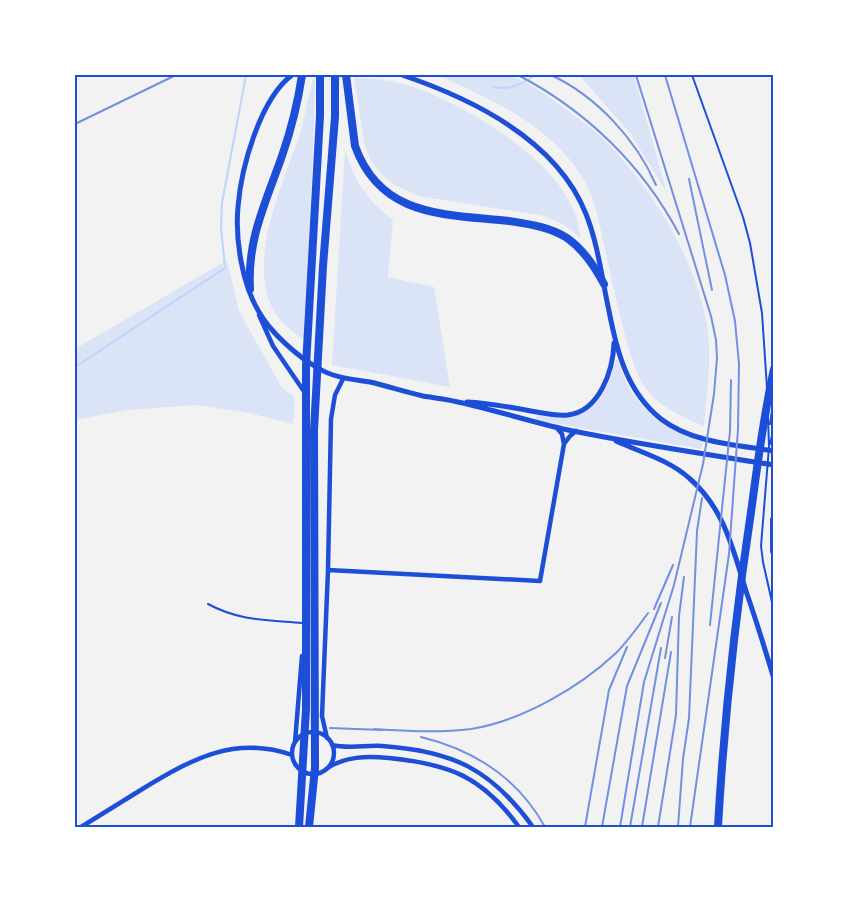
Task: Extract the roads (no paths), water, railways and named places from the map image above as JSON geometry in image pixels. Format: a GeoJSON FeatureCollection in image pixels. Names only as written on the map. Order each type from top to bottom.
{"type":"FeatureCollection","features":[{"type":"Feature","properties":{"kind":"highway"},"geometry":{"type":"LineString","coordinates":[[250,289],[249,263],[254,233],[282,156],[295,111],[302,75]]}},
{"type":"Feature","properties":{"kind":"highway"},"geometry":{"type":"LineString","coordinates":[[299,827],[306,709],[306,366],[320,116],[320,75]]}},
{"type":"Feature","properties":{"kind":"highway"},"geometry":{"type":"LineString","coordinates":[[309,827],[315,768],[314,430],[323,266],[335,117],[335,75]]}},
{"type":"Feature","properties":{"kind":"highway"},"geometry":{"type":"LineString","coordinates":[[346,75],[358,156],[369,174],[390,195],[408,206],[429,212],[529,224],[557,233],[567,238],[583,253],[595,268],[603,284]]}},
{"type":"Feature","properties":{"kind":"highway"},"geometry":{"type":"LineString","coordinates":[[718,827],[721,770],[743,561],[771,399],[774,369]]}},
{"type":"Feature","properties":{"kind":"highway"},"geometry":{"type":"LineString","coordinates":[[774,520],[774,551]]}},
{"type":"Feature","properties":{"kind":"street"},"geometry":{"type":"LineString","coordinates":[[292,75],[279,88],[266,110],[255,137],[242,182],[238,207],[238,239],[250,289],[269,340],[303,388],[304,394],[305,623],[292,755],[294,762],[302,771],[315,774],[342,760],[351,758],[389,758],[441,767],[473,782],[503,807],[519,827]]}},
{"type":"Feature","properties":{"kind":"street"},"geometry":{"type":"LineString","coordinates":[[402,75],[438,88],[485,111],[515,130],[542,152],[567,181],[581,203],[592,232],[614,338],[624,368],[639,398],[662,420],[689,434],[771,449]]}},
{"type":"Feature","properties":{"kind":"street"},"geometry":{"type":"LineString","coordinates":[[259,312],[286,344],[308,362],[343,379],[368,382],[423,396],[459,402],[609,438],[774,465]]}},
{"type":"Feature","properties":{"kind":"street"},"geometry":{"type":"LineString","coordinates":[[459,402],[476,402],[548,414],[572,414],[592,401],[606,383],[613,359],[614,338]]}},
{"type":"Feature","properties":{"kind":"street"},"geometry":{"type":"LineString","coordinates":[[322,716],[331,419],[335,395],[343,379]]}},
{"type":"Feature","properties":{"kind":"street"},"geometry":{"type":"LineString","coordinates":[[328,570],[540,580],[564,444],[562,434],[551,425]]}},
{"type":"Feature","properties":{"kind":"street"},"geometry":{"type":"LineString","coordinates":[[564,444],[576,431]]}},
{"type":"Feature","properties":{"kind":"street"},"geometry":{"type":"LineString","coordinates":[[609,438],[664,462],[689,478],[702,490],[718,512],[730,539],[774,679]]}},
{"type":"Feature","properties":{"kind":"street"},"geometry":{"type":"LineString","coordinates":[[305,623],[314,635],[312,690],[327,738],[332,746],[333,758],[326,769]]}},
{"type":"Feature","properties":{"kind":"street"},"geometry":{"type":"LineString","coordinates":[[295,742],[310,732],[322,734],[327,738]]}},
{"type":"Feature","properties":{"kind":"street"},"geometry":{"type":"LineString","coordinates":[[332,746],[381,746],[423,750],[452,758],[480,772],[500,788],[533,827]]}},
{"type":"Feature","properties":{"kind":"street"},"geometry":{"type":"LineString","coordinates":[[81,827],[177,768],[207,755],[235,748],[273,749],[292,755]]}},
{"type":"Feature","properties":{"kind":"lane"},"geometry":{"type":"LineString","coordinates":[[692,75],[743,217],[750,243],[762,313],[771,399],[768,433],[771,449]]}},
{"type":"Feature","properties":{"kind":"lane"},"geometry":{"type":"LineString","coordinates":[[768,433],[771,399]]}},
{"type":"Feature","properties":{"kind":"lane"},"geometry":{"type":"LineString","coordinates":[[774,427],[762,546],[763,562],[774,611]]}},
{"type":"Feature","properties":{"kind":"lane"},"geometry":{"type":"LineString","coordinates":[[208,604],[225,613],[249,619],[305,623]]}},
{"type":"Feature","properties":{"kind":"waterway"},"geometry":{"type":"LineString","coordinates":[[75,367],[225,268],[221,227],[222,203],[246,75]]}},
{"type":"Feature","properties":{"kind":"waterway"},"geometry":{"type":"LineString","coordinates":[[493,87],[515,86],[535,75]]}},
{"type":"Feature","properties":{"kind":"railway"},"geometry":{"type":"LineString","coordinates":[[75,124],[176,75]]}},
{"type":"Feature","properties":{"kind":"railway"},"geometry":{"type":"LineString","coordinates":[[518,75],[567,105],[611,142],[648,186],[665,209],[679,234]]}},
{"type":"Feature","properties":{"kind":"railway"},"geometry":{"type":"LineString","coordinates":[[551,75],[584,95],[613,121],[637,151],[656,185]]}},
{"type":"Feature","properties":{"kind":"railway"},"geometry":{"type":"LineString","coordinates":[[620,827],[644,682],[674,585],[703,464],[717,358],[711,316],[636,75]]}},
{"type":"Feature","properties":{"kind":"railway"},"geometry":{"type":"LineString","coordinates":[[665,75],[725,275],[735,321],[739,364],[738,429],[729,554],[690,827]]}},
{"type":"Feature","properties":{"kind":"railway"},"geometry":{"type":"LineString","coordinates":[[689,179],[712,290]]}},
{"type":"Feature","properties":{"kind":"railway"},"geometry":{"type":"LineString","coordinates":[[710,625],[730,431],[731,380]]}},
{"type":"Feature","properties":{"kind":"railway"},"geometry":{"type":"LineString","coordinates":[[678,827],[683,759],[689,718],[697,531],[702,498]]}},
{"type":"Feature","properties":{"kind":"railway"},"geometry":{"type":"LineString","coordinates":[[654,609],[673,565]]}},
{"type":"Feature","properties":{"kind":"railway"},"geometry":{"type":"LineString","coordinates":[[658,827],[676,715],[679,616],[684,577]]}},
{"type":"Feature","properties":{"kind":"railway"},"geometry":{"type":"LineString","coordinates":[[602,827],[627,686],[661,603]]}},
{"type":"Feature","properties":{"kind":"railway"},"geometry":{"type":"LineString","coordinates":[[374,729],[410,731],[471,729],[510,719],[529,711],[585,679],[601,666],[625,644],[648,613]]}},
{"type":"Feature","properties":{"kind":"railway"},"geometry":{"type":"LineString","coordinates":[[665,658],[672,617]]}},
{"type":"Feature","properties":{"kind":"railway"},"geometry":{"type":"LineString","coordinates":[[585,827],[609,690],[627,647]]}},
{"type":"Feature","properties":{"kind":"railway"},"geometry":{"type":"LineString","coordinates":[[630,827],[661,648]]}},
{"type":"Feature","properties":{"kind":"railway"},"geometry":{"type":"LineString","coordinates":[[642,827],[671,652]]}},
{"type":"Feature","properties":{"kind":"railway"},"geometry":{"type":"LineString","coordinates":[[330,728],[382,730]]}},
{"type":"Feature","properties":{"kind":"railway"},"geometry":{"type":"LineString","coordinates":[[421,737],[459,750],[493,768],[522,794],[545,827]]}}]}
